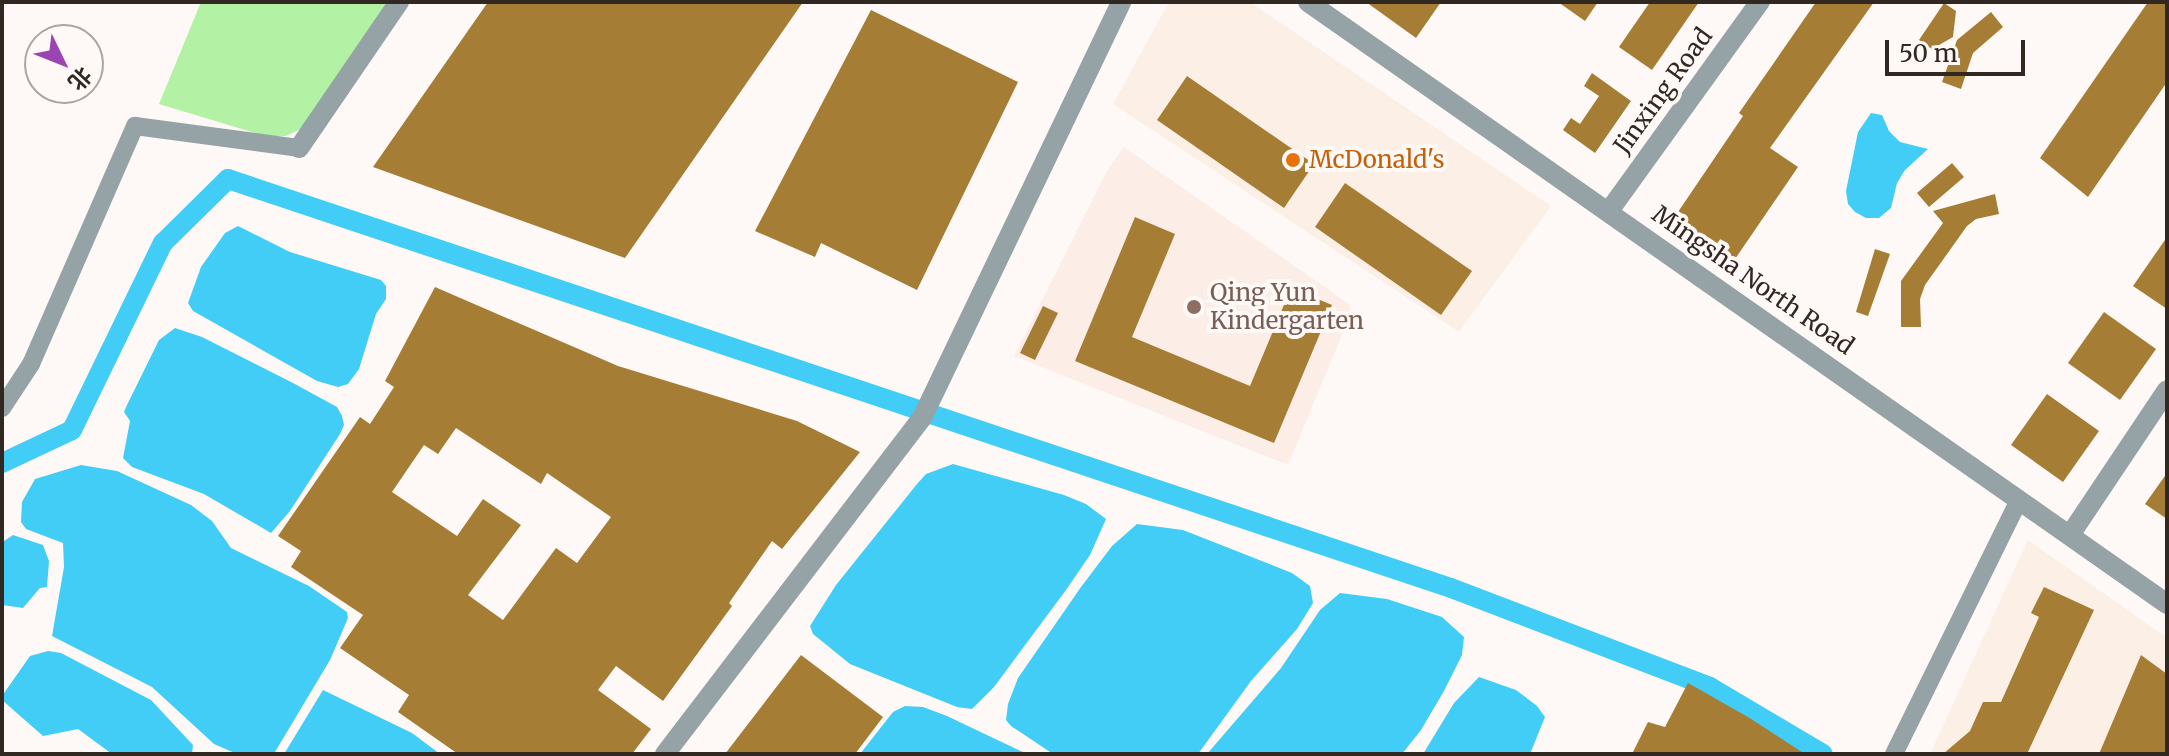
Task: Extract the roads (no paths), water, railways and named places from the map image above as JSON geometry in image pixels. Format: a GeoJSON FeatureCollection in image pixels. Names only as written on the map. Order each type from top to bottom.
{"type":"FeatureCollection","features":[{"type":"Feature","properties":{"kind":"street"},"geometry":{"type":"LineString","coordinates":[[2,408],[31,364],[135,126],[299,148],[399,2]]}},
{"type":"Feature","properties":{"kind":"street"},"geometry":{"type":"LineString","coordinates":[[665,754],[926,410],[1121,2]]}},
{"type":"Feature","properties":{"kind":"street","name":"Mingsha North Road"},"geometry":{"type":"LineString","coordinates":[[1308,2],[2167,604]]}},
{"type":"Feature","properties":{"kind":"street","name":"Jinxing Road"},"geometry":{"type":"LineString","coordinates":[[1609,211],[1760,2]]}},
{"type":"Feature","properties":{"kind":"street"},"geometry":{"type":"LineString","coordinates":[[2070,535],[2167,390]]}},
{"type":"Feature","properties":{"kind":"street"},"geometry":{"type":"LineString","coordinates":[[1894,754],[2019,500]]}},
{"type":"Feature","properties":{"kind":"water"},"geometry":{"type":"Polygon","coordinates":[[[1871,113],[1882,115],[1889,131],[1900,142],[1928,149],[1905,170],[1897,183],[1891,208],[1879,218],[1866,218],[1855,212],[1848,204],[1846,191],[1858,132],[1871,113]]]}},
{"type":"Feature","properties":{"kind":"water"},"geometry":{"type":"Polygon","coordinates":[[[238,226],[290,252],[381,280],[386,286],[386,299],[376,314],[359,369],[348,384],[338,387],[317,381],[193,311],[188,303],[201,267],[225,233],[238,226]]]}},
{"type":"Feature","properties":{"kind":"water"},"geometry":{"type":"Polygon","coordinates":[[[175,328],[202,337],[293,383],[337,407],[342,416],[344,425],[340,434],[290,511],[271,533],[204,494],[132,467],[123,458],[130,421],[124,412],[159,340],[175,328]]]}},
{"type":"Feature","properties":{"kind":"water"},"geometry":{"type":"Polygon","coordinates":[[[953,464],[1064,495],[1086,504],[1106,519],[1090,555],[1066,590],[994,687],[972,709],[957,707],[850,664],[813,634],[810,626],[836,585],[917,484],[926,474],[953,464]]]}},
{"type":"Feature","properties":{"kind":"water"},"geometry":{"type":"Polygon","coordinates":[[[81,465],[117,471],[191,505],[212,521],[231,548],[309,586],[347,612],[348,618],[330,660],[275,752],[237,754],[214,744],[152,687],[52,636],[64,567],[63,543],[26,529],[21,522],[22,502],[35,479],[81,465]]]}},
{"type":"Feature","properties":{"kind":"water"},"geometry":{"type":"Polygon","coordinates":[[[1137,524],[1183,530],[1292,573],[1310,586],[1313,603],[1297,629],[1251,681],[1198,754],[1053,754],[1011,726],[1006,720],[1008,704],[1018,678],[1081,587],[1112,546],[1137,524]]]}},
{"type":"Feature","properties":{"kind":"water"},"geometry":{"type":"Polygon","coordinates":[[[13,535],[43,545],[49,561],[47,587],[40,588],[23,608],[2,605],[2,548],[4,541],[13,535]]]}},
{"type":"Feature","properties":{"kind":"water"},"geometry":{"type":"Polygon","coordinates":[[[1340,593],[1387,599],[1442,617],[1464,637],[1462,655],[1444,691],[1421,730],[1402,754],[1207,754],[1281,668],[1320,610],[1340,593]]]}},
{"type":"Feature","properties":{"kind":"water"},"geometry":{"type":"Polygon","coordinates":[[[48,651],[61,653],[151,700],[193,745],[192,754],[112,754],[78,729],[43,736],[2,700],[2,696],[30,656],[48,651]]]}},
{"type":"Feature","properties":{"kind":"water"},"geometry":{"type":"Polygon","coordinates":[[[1479,677],[1516,690],[1537,706],[1545,717],[1530,754],[1423,754],[1454,703],[1479,677]]]}},
{"type":"Feature","properties":{"kind":"water"},"geometry":{"type":"Polygon","coordinates":[[[323,690],[412,733],[440,754],[284,754],[323,690]]]}},
{"type":"Feature","properties":{"kind":"water"},"geometry":{"type":"Polygon","coordinates":[[[905,706],[923,707],[947,716],[1027,754],[860,754],[893,712],[905,706]]]}},
{"type":"Feature","properties":{"kind":"waterway"},"geometry":{"type":"LineString","coordinates":[[2,463],[72,430],[163,243],[228,179],[1451,588],[1710,687],[1823,754]]}},
{"type":"Feature","properties":{"kind":"place","name":"McDonald's"},"geometry":{"type":"Point","coordinates":[1293,160]}},
{"type":"Feature","properties":{"kind":"place","name":"Qing Yun Kindergarten"},"geometry":{"type":"Point","coordinates":[1194,307]}}]}
